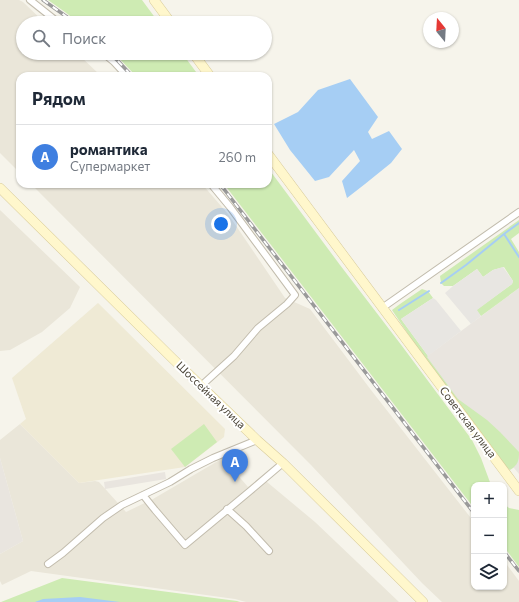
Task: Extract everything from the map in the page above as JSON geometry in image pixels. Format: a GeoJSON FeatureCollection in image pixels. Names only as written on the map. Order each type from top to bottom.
{"type":"FeatureCollection","features":[{"type":"Feature","properties":{"kind":"street"},"geometry":{"type":"LineString","coordinates":[[30,0],[50,16]]}},
{"type":"Feature","properties":{"kind":"street"},"geometry":{"type":"LineString","coordinates":[[154,0],[166,16]]}},
{"type":"Feature","properties":{"kind":"street"},"geometry":{"type":"LineString","coordinates":[[112,60],[123,72]]}},
{"type":"Feature","properties":{"kind":"street"},"geometry":{"type":"LineString","coordinates":[[198,60],[207,72]]}},
{"type":"Feature","properties":{"kind":"street","name":"Советская улица"},"geometry":{"type":"LineString","coordinates":[[272,159],[519,491]]}},
{"type":"Feature","properties":{"kind":"street","name":"Шоссейная улица"},"geometry":{"type":"LineString","coordinates":[[0,188],[257,440],[283,463],[423,602]]}},
{"type":"Feature","properties":{"kind":"street"},"geometry":{"type":"LineString","coordinates":[[202,385],[234,356],[258,328],[295,295],[214,188]]}},
{"type":"Feature","properties":{"kind":"street"},"geometry":{"type":"LineString","coordinates":[[382,308],[519,212]]}},
{"type":"Feature","properties":{"kind":"street"},"geometry":{"type":"LineString","coordinates":[[48,564],[103,518],[122,505],[170,482],[191,469],[257,440]]}},
{"type":"Feature","properties":{"kind":"street"},"geometry":{"type":"LineString","coordinates":[[143,495],[185,545],[283,463]]}},
{"type":"Feature","properties":{"kind":"street"},"geometry":{"type":"LineString","coordinates":[[227,509],[269,550]]}},
{"type":"Feature","properties":{"kind":"shaded area"},"geometry":{"type":"Polygon","coordinates":[[[0,0],[19,0],[38,16],[16,16],[16,60],[84,60],[97,72],[16,72],[16,169],[0,153],[0,0]]]}},
{"type":"Feature","properties":{"kind":"shaded area"},"geometry":{"type":"Polygon","coordinates":[[[35,188],[205,188],[228,214],[285,298],[310,309],[471,518],[471,590],[507,590],[507,565],[519,581],[519,602],[442,602],[422,583],[311,465],[35,188]]]}},
{"type":"Feature","properties":{"kind":"shaded area"},"geometry":{"type":"Polygon","coordinates":[[[0,210],[80,287],[70,308],[42,332],[10,350],[0,351],[0,210]]]}},
{"type":"Feature","properties":{"kind":"shaded area"},"geometry":{"type":"Polygon","coordinates":[[[503,267],[513,281],[512,284],[477,310],[481,316],[471,324],[445,293],[477,269],[483,277],[493,270],[503,267]]]}},
{"type":"Feature","properties":{"kind":"shaded area"},"geometry":{"type":"Polygon","coordinates":[[[519,288],[519,474],[514,468],[508,466],[426,357],[519,288]]]}},
{"type":"Feature","properties":{"kind":"shaded area"},"geometry":{"type":"Polygon","coordinates":[[[433,298],[461,331],[428,356],[401,319],[433,298]]]}},
{"type":"Feature","properties":{"kind":"shaded area"},"geometry":{"type":"Polygon","coordinates":[[[98,303],[225,429],[224,437],[185,467],[79,483],[20,424],[26,419],[12,378],[98,303]]]}},
{"type":"Feature","properties":{"kind":"shaded area"},"geometry":{"type":"Polygon","coordinates":[[[20,424],[79,483],[99,482],[126,512],[153,499],[223,458],[248,487],[261,477],[315,522],[399,602],[246,602],[235,599],[31,571],[2,585],[0,581],[0,554],[23,541],[0,458],[0,440],[20,424]]]}},
{"type":"Feature","properties":{"kind":"shaded area"},"geometry":{"type":"Polygon","coordinates":[[[0,458],[23,541],[0,554],[0,458]]]}},
{"type":"Feature","properties":{"kind":"shaded area"},"geometry":{"type":"Polygon","coordinates":[[[165,472],[166,479],[105,489],[104,482],[165,472]]]}},
{"type":"Feature","properties":{"kind":"green space"},"geometry":{"type":"Polygon","coordinates":[[[48,0],[142,0],[154,16],[70,16],[48,0]]]}},
{"type":"Feature","properties":{"kind":"green space"},"geometry":{"type":"Polygon","coordinates":[[[121,60],[187,60],[196,72],[132,72],[121,60]]]}},
{"type":"Feature","properties":{"kind":"green space"},"geometry":{"type":"Polygon","coordinates":[[[272,173],[472,440],[481,458],[490,482],[471,482],[471,504],[227,188],[272,188],[272,173]]]}},
{"type":"Feature","properties":{"kind":"green space"},"geometry":{"type":"Polygon","coordinates":[[[519,220],[519,233],[511,239],[519,252],[519,288],[481,316],[476,310],[512,284],[513,281],[504,267],[493,270],[483,277],[477,269],[453,286],[444,286],[441,283],[440,276],[519,220]]]}},
{"type":"Feature","properties":{"kind":"green space"},"geometry":{"type":"Polygon","coordinates":[[[422,289],[428,291],[433,298],[401,319],[458,399],[487,420],[519,452],[518,462],[510,470],[505,466],[414,343],[392,310],[422,289]]]}},
{"type":"Feature","properties":{"kind":"green space"},"geometry":{"type":"Polygon","coordinates":[[[204,424],[217,442],[185,467],[171,449],[204,424]]]}},
{"type":"Feature","properties":{"kind":"green space"},"geometry":{"type":"Polygon","coordinates":[[[507,506],[519,510],[519,567],[507,551],[507,506]]]}},
{"type":"Feature","properties":{"kind":"green space"},"geometry":{"type":"Polygon","coordinates":[[[62,578],[237,601],[240,602],[1,602],[62,578]]]}},
{"type":"Feature","properties":{"kind":"water"},"geometry":{"type":"Polygon","coordinates":[[[350,79],[378,117],[368,132],[372,139],[389,131],[402,149],[391,163],[347,198],[342,181],[360,161],[354,150],[329,177],[315,181],[290,150],[274,124],[298,112],[318,90],[350,79]]]}},
{"type":"Feature","properties":{"kind":"water"},"geometry":{"type":"Polygon","coordinates":[[[80,597],[120,602],[35,602],[43,599],[80,597]]]}},
{"type":"Feature","properties":{"kind":"waterway"},"geometry":{"type":"LineString","coordinates":[[441,283],[519,223]]}},
{"type":"Feature","properties":{"kind":"waterway"},"geometry":{"type":"LineString","coordinates":[[504,234],[519,257]]}},
{"type":"Feature","properties":{"kind":"waterway"},"geometry":{"type":"LineString","coordinates":[[399,310],[429,291]]}},
{"type":"Feature","properties":{"kind":"railway"},"geometry":{"type":"LineString","coordinates":[[43,0],[66,16]]}},
{"type":"Feature","properties":{"kind":"railway"},"geometry":{"type":"LineString","coordinates":[[117,60],[128,72]]}},
{"type":"Feature","properties":{"kind":"railway"},"geometry":{"type":"LineString","coordinates":[[223,188],[471,509]]}},
{"type":"Feature","properties":{"kind":"railway"},"geometry":{"type":"LineString","coordinates":[[506,554],[519,571]]}},
{"type":"Feature","properties":{"kind":"place","name":"романтика"},"geometry":{"type":"Point","coordinates":[235,482]}}]}
